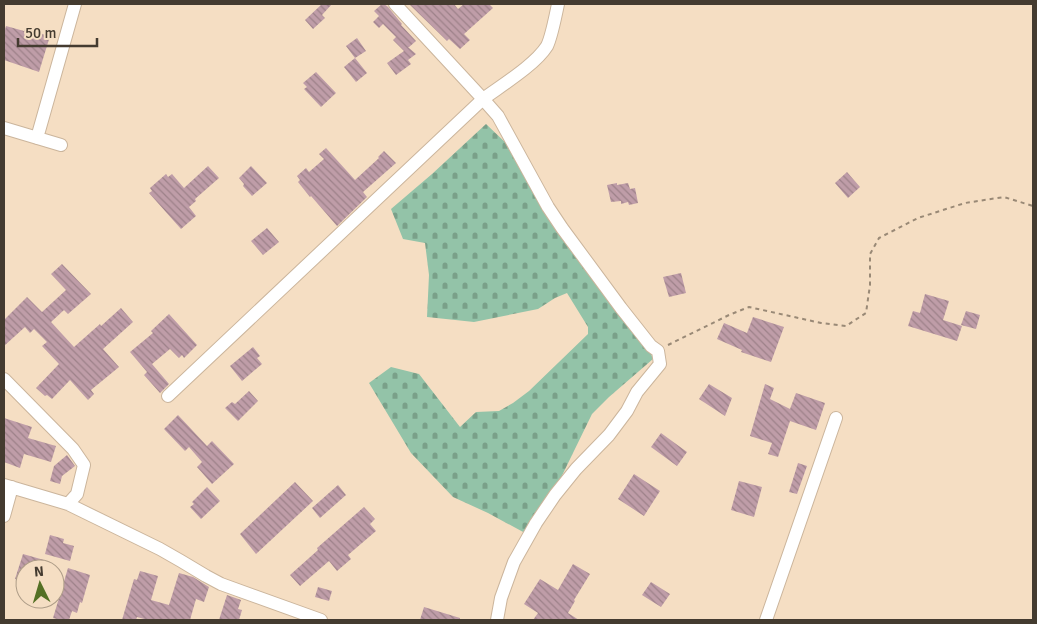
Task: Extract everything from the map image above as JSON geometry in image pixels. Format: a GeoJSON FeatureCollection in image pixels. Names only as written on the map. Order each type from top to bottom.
{"type":"FeatureCollection","features":[{"type":"Feature","properties":{"kind":"street"},"geometry":{"type":"LineString","coordinates":[[37,138],[75,4]]}},
{"type":"Feature","properties":{"kind":"street"},"geometry":{"type":"LineString","coordinates":[[395,4],[498,116],[548,207],[562,228],[621,308],[651,346],[658,351],[660,364],[637,392],[627,411],[609,435],[576,469],[536,523],[514,562],[501,598],[497,620]]}},
{"type":"Feature","properties":{"kind":"street"},"geometry":{"type":"LineString","coordinates":[[168,396],[483,99],[520,73],[537,57],[548,45],[558,4]]}},
{"type":"Feature","properties":{"kind":"street"},"geometry":{"type":"LineString","coordinates":[[4,128],[61,145]]}},
{"type":"Feature","properties":{"kind":"street"},"geometry":{"type":"LineString","coordinates":[[4,380],[73,449],[84,465],[77,494],[68,504]]}},
{"type":"Feature","properties":{"kind":"street"},"geometry":{"type":"LineString","coordinates":[[766,620],[836,418]]}},
{"type":"Feature","properties":{"kind":"street"},"geometry":{"type":"LineString","coordinates":[[4,516],[8,486],[68,504],[160,549],[221,584],[321,620]]}},
{"type":"Feature","properties":{"kind":"path"},"geometry":{"type":"LineString","coordinates":[[658,351],[728,315],[749,307],[821,323],[846,326],[866,313],[870,285],[870,254],[879,238],[918,218],[965,202],[1004,197],[1033,206]]}},
{"type":"Feature","properties":{"kind":"green space"},"geometry":{"type":"Polygon","coordinates":[[[486,124],[508,145],[649,349],[653,359],[592,414],[553,494],[525,533],[453,497],[411,453],[369,383],[391,367],[419,374],[460,427],[476,412],[499,411],[513,403],[529,391],[588,334],[588,327],[567,293],[538,309],[474,322],[427,317],[429,275],[425,243],[403,239],[391,209],[486,124]]]}},
{"type":"Feature","properties":{"kind":"building"},"geometry":{"type":"Polygon","coordinates":[[[322,4],[332,4],[322,15],[325,18],[313,29],[305,20],[322,4]]]}},
{"type":"Feature","properties":{"kind":"building"},"geometry":{"type":"Polygon","coordinates":[[[382,4],[388,7],[416,41],[408,48],[416,54],[408,60],[411,64],[396,75],[387,63],[404,51],[393,40],[396,37],[383,24],[379,28],[373,22],[379,16],[374,11],[382,4]]]}},
{"type":"Feature","properties":{"kind":"building"},"geometry":{"type":"Polygon","coordinates":[[[409,4],[454,4],[458,9],[464,4],[489,4],[493,8],[464,34],[470,40],[460,49],[449,39],[447,41],[409,4]]]}},
{"type":"Feature","properties":{"kind":"building"},"geometry":{"type":"Polygon","coordinates":[[[6,26],[50,36],[39,72],[4,60],[4,34],[6,26]]]}},
{"type":"Feature","properties":{"kind":"building"},"geometry":{"type":"Polygon","coordinates":[[[357,38],[366,51],[355,58],[346,46],[357,38]]]}},
{"type":"Feature","properties":{"kind":"building"},"geometry":{"type":"Polygon","coordinates":[[[355,58],[367,73],[356,82],[344,67],[355,58]]]}},
{"type":"Feature","properties":{"kind":"building"},"geometry":{"type":"Polygon","coordinates":[[[316,72],[336,93],[321,107],[304,89],[307,87],[303,83],[316,72]]]}},
{"type":"Feature","properties":{"kind":"building"},"geometry":{"type":"Polygon","coordinates":[[[326,148],[355,180],[384,151],[396,163],[363,192],[367,197],[337,226],[298,182],[300,180],[297,176],[306,168],[309,172],[324,159],[319,154],[326,148]]]}},
{"type":"Feature","properties":{"kind":"building"},"geometry":{"type":"Polygon","coordinates":[[[208,166],[219,178],[195,199],[196,201],[189,207],[196,216],[181,229],[149,193],[152,191],[150,188],[166,174],[168,177],[172,174],[184,188],[208,166]]]}},
{"type":"Feature","properties":{"kind":"building"},"geometry":{"type":"Polygon","coordinates":[[[251,166],[267,183],[252,196],[239,178],[251,166]]]}},
{"type":"Feature","properties":{"kind":"building"},"geometry":{"type":"Polygon","coordinates":[[[847,172],[860,187],[848,198],[835,183],[847,172]]]}},
{"type":"Feature","properties":{"kind":"building"},"geometry":{"type":"Polygon","coordinates":[[[617,183],[617,185],[628,183],[630,189],[635,188],[638,203],[629,205],[628,202],[621,204],[621,201],[611,202],[607,185],[617,183]]]}},
{"type":"Feature","properties":{"kind":"building"},"geometry":{"type":"Polygon","coordinates":[[[267,228],[279,242],[263,255],[251,241],[267,228]]]}},
{"type":"Feature","properties":{"kind":"building"},"geometry":{"type":"Polygon","coordinates":[[[62,264],[91,294],[68,314],[64,310],[51,322],[74,347],[121,308],[133,322],[103,349],[119,367],[91,390],[94,394],[88,400],[70,380],[52,399],[36,388],[59,364],[42,346],[47,342],[34,329],[30,333],[25,327],[4,346],[4,320],[27,297],[42,312],[66,290],[51,274],[62,264]]]}},
{"type":"Feature","properties":{"kind":"building"},"geometry":{"type":"Polygon","coordinates":[[[681,273],[686,293],[669,297],[663,277],[681,273]]]}},
{"type":"Feature","properties":{"kind":"building"},"geometry":{"type":"Polygon","coordinates":[[[925,294],[949,301],[943,320],[962,326],[957,341],[908,326],[913,311],[920,313],[925,294]]]}},
{"type":"Feature","properties":{"kind":"building"},"geometry":{"type":"Polygon","coordinates":[[[966,311],[980,315],[976,329],[961,325],[966,311]]]}},
{"type":"Feature","properties":{"kind":"building"},"geometry":{"type":"Polygon","coordinates":[[[169,314],[197,345],[184,358],[182,355],[179,358],[170,349],[152,364],[169,384],[160,393],[144,375],[147,372],[130,352],[153,333],[151,331],[169,314]]]}},
{"type":"Feature","properties":{"kind":"building"},"geometry":{"type":"Polygon","coordinates":[[[753,317],[784,327],[771,362],[741,352],[742,350],[717,339],[724,323],[747,333],[753,317]]]}},
{"type":"Feature","properties":{"kind":"building"},"geometry":{"type":"Polygon","coordinates":[[[253,347],[260,356],[257,358],[262,364],[242,381],[230,366],[253,347]]]}},
{"type":"Feature","properties":{"kind":"building"},"geometry":{"type":"Polygon","coordinates":[[[709,384],[732,398],[725,416],[699,399],[709,384]]]}},
{"type":"Feature","properties":{"kind":"building"},"geometry":{"type":"Polygon","coordinates":[[[765,384],[774,388],[770,399],[790,409],[796,393],[825,403],[816,430],[790,421],[778,457],[768,454],[772,443],[750,436],[765,384]]]}},
{"type":"Feature","properties":{"kind":"building"},"geometry":{"type":"Polygon","coordinates":[[[249,391],[258,401],[238,421],[225,408],[232,402],[235,404],[249,391]]]}},
{"type":"Feature","properties":{"kind":"building"},"geometry":{"type":"Polygon","coordinates":[[[178,415],[207,446],[212,441],[234,464],[212,484],[197,467],[202,462],[189,447],[185,451],[164,429],[178,415]]]}},
{"type":"Feature","properties":{"kind":"building"},"geometry":{"type":"Polygon","coordinates":[[[4,418],[32,427],[28,438],[56,446],[51,462],[24,454],[20,468],[4,462],[4,418]]]}},
{"type":"Feature","properties":{"kind":"building"},"geometry":{"type":"Polygon","coordinates":[[[661,433],[687,452],[677,466],[651,447],[661,433]]]}},
{"type":"Feature","properties":{"kind":"building"},"geometry":{"type":"Polygon","coordinates":[[[67,455],[75,466],[62,476],[60,484],[50,481],[54,466],[67,455]]]}},
{"type":"Feature","properties":{"kind":"building"},"geometry":{"type":"Polygon","coordinates":[[[798,463],[807,466],[797,494],[789,492],[798,463]]]}},
{"type":"Feature","properties":{"kind":"building"},"geometry":{"type":"Polygon","coordinates":[[[634,474],[660,491],[644,516],[618,499],[634,474]]]}},
{"type":"Feature","properties":{"kind":"building"},"geometry":{"type":"Polygon","coordinates":[[[739,481],[762,487],[754,517],[731,510],[739,481]]]}},
{"type":"Feature","properties":{"kind":"building"},"geometry":{"type":"Polygon","coordinates":[[[295,482],[313,501],[256,554],[240,534],[295,482]]]}},
{"type":"Feature","properties":{"kind":"building"},"geometry":{"type":"Polygon","coordinates":[[[338,485],[346,495],[320,518],[312,508],[338,485]]]}},
{"type":"Feature","properties":{"kind":"building"},"geometry":{"type":"Polygon","coordinates":[[[207,487],[220,501],[201,519],[190,507],[194,504],[192,502],[207,487]]]}},
{"type":"Feature","properties":{"kind":"building"},"geometry":{"type":"Polygon","coordinates":[[[364,507],[375,519],[370,524],[376,531],[348,555],[351,559],[337,571],[329,561],[300,586],[290,575],[318,550],[317,548],[364,507]]]}},
{"type":"Feature","properties":{"kind":"building"},"geometry":{"type":"Polygon","coordinates":[[[50,535],[64,539],[63,543],[74,546],[70,561],[45,554],[50,535]]]}},
{"type":"Feature","properties":{"kind":"building"},"geometry":{"type":"Polygon","coordinates":[[[23,554],[40,559],[21,559],[23,554]]]}},
{"type":"Feature","properties":{"kind":"building"},"geometry":{"type":"Polygon","coordinates":[[[573,564],[590,574],[568,613],[579,620],[533,620],[538,613],[524,604],[540,579],[558,590],[573,564]]]}},
{"type":"Feature","properties":{"kind":"building"},"geometry":{"type":"Polygon","coordinates":[[[68,568],[90,575],[77,613],[72,611],[69,620],[61,620],[53,618],[56,609],[65,609],[65,578],[68,568]]]}},
{"type":"Feature","properties":{"kind":"building"},"geometry":{"type":"Polygon","coordinates":[[[140,571],[158,576],[151,600],[169,605],[179,573],[193,577],[209,587],[204,602],[196,599],[190,620],[148,620],[137,617],[136,620],[122,620],[134,579],[137,580],[140,571]]]}},
{"type":"Feature","properties":{"kind":"building"},"geometry":{"type":"Polygon","coordinates":[[[651,582],[670,594],[661,607],[642,595],[651,582]]]}},
{"type":"Feature","properties":{"kind":"building"},"geometry":{"type":"Polygon","coordinates":[[[318,587],[332,591],[329,601],[315,597],[318,587]]]}},
{"type":"Feature","properties":{"kind":"building"},"geometry":{"type":"Polygon","coordinates":[[[227,595],[241,600],[238,609],[242,610],[239,620],[219,620],[227,595]]]}},
{"type":"Feature","properties":{"kind":"building"},"geometry":{"type":"Polygon","coordinates":[[[424,607],[460,618],[460,620],[420,620],[424,607]]]}}]}
